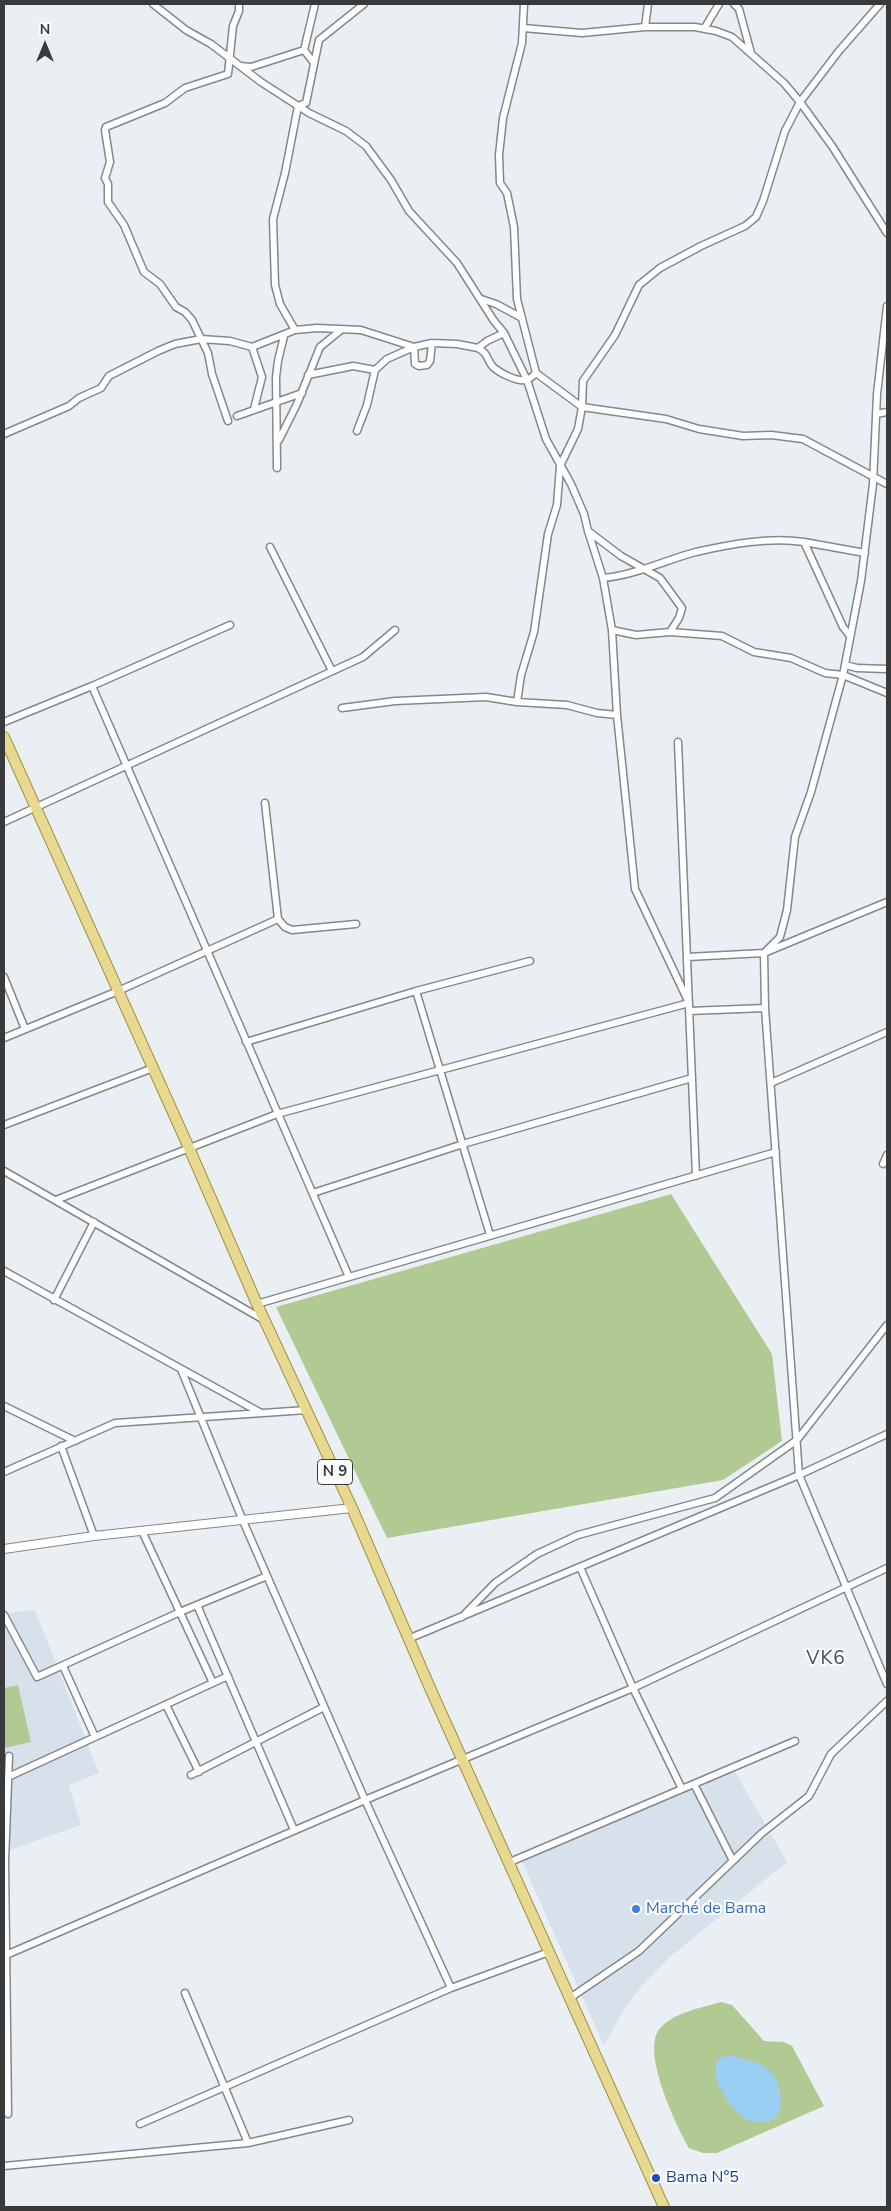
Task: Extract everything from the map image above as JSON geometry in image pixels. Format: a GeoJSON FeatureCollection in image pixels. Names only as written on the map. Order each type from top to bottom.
{"type":"FeatureCollection","features":[{"type":"Feature","properties":{"kind":"main road","name":"N 9"},"geometry":{"type":"LineString","coordinates":[[4,737],[190,1148],[257,1304],[352,1508],[408,1639],[664,2207]]}},
{"type":"Feature","properties":{"kind":"street"},"geometry":{"type":"LineString","coordinates":[[153,4],[186,30],[211,44],[298,106],[346,131],[366,146],[409,211],[458,263],[504,333],[527,380],[546,439],[571,484],[584,514],[603,578],[612,630],[617,715],[635,889],[689,1003]]}},
{"type":"Feature","properties":{"kind":"street"},"geometry":{"type":"LineString","coordinates":[[228,421],[212,374],[208,353],[189,316],[176,307],[160,284],[144,272],[124,225],[108,202],[109,190],[105,178],[110,162],[104,130],[120,119],[165,103],[185,88],[228,74],[233,26],[239,11],[239,4]]}},
{"type":"Feature","properties":{"kind":"street"},"geometry":{"type":"LineString","coordinates":[[304,50],[315,4]]}},
{"type":"Feature","properties":{"kind":"street"},"geometry":{"type":"LineString","coordinates":[[298,106],[306,103],[319,40],[364,4]]}},
{"type":"Feature","properties":{"kind":"street"},"geometry":{"type":"LineString","coordinates":[[524,4],[522,43],[503,118],[498,147],[500,183],[507,194],[514,227],[518,300],[536,373],[582,407],[666,419],[699,429],[743,436],[771,435],[803,439],[887,484]]}},
{"type":"Feature","properties":{"kind":"street"},"geometry":{"type":"LineString","coordinates":[[646,27],[648,4]]}},
{"type":"Feature","properties":{"kind":"street"},"geometry":{"type":"LineString","coordinates":[[704,29],[720,4]]}},
{"type":"Feature","properties":{"kind":"street"},"geometry":{"type":"LineString","coordinates":[[734,4],[740,9],[752,55]]}},
{"type":"Feature","properties":{"kind":"street"},"geometry":{"type":"LineString","coordinates":[[516,702],[520,675],[534,632],[548,534],[557,505],[560,466],[578,429],[582,407],[583,381],[615,335],[640,285],[660,268],[700,246],[745,226],[756,217],[763,202],[785,131],[800,102],[850,38],[880,4]]}},
{"type":"Feature","properties":{"kind":"street"},"geometry":{"type":"LineString","coordinates":[[523,28],[582,32],[646,27],[695,27],[732,37],[784,83],[800,102],[832,146],[887,233]]}},
{"type":"Feature","properties":{"kind":"street"},"geometry":{"type":"LineString","coordinates":[[238,65],[251,67],[304,50]]}},
{"type":"Feature","properties":{"kind":"street"},"geometry":{"type":"LineString","coordinates":[[304,50],[314,63]]}},
{"type":"Feature","properties":{"kind":"street"},"geometry":{"type":"LineString","coordinates":[[295,330],[280,304],[275,285],[273,219],[285,173],[298,106]]}},
{"type":"Feature","properties":{"kind":"street"},"geometry":{"type":"LineString","coordinates":[[481,299],[496,304],[522,318]]}},
{"type":"Feature","properties":{"kind":"street"},"geometry":{"type":"LineString","coordinates":[[887,306],[876,414],[874,477],[864,553],[845,665],[811,792],[795,837],[787,910],[780,937],[764,953],[771,1083],[800,1475],[848,1586],[887,1684]]}},
{"type":"Feature","properties":{"kind":"street"},"geometry":{"type":"LineString","coordinates":[[4,434],[69,406],[79,398],[100,388],[109,376],[175,344],[200,339],[230,341],[252,348],[295,330],[317,328],[361,330],[414,346]]}},
{"type":"Feature","properties":{"kind":"street"},"geometry":{"type":"LineString","coordinates":[[278,443],[302,392],[320,347],[341,330]]}},
{"type":"Feature","properties":{"kind":"street"},"geometry":{"type":"LineString","coordinates":[[478,348],[487,341],[504,333]]}},
{"type":"Feature","properties":{"kind":"street"},"geometry":{"type":"LineString","coordinates":[[277,468],[278,361],[284,336]]}},
{"type":"Feature","properties":{"kind":"street"},"geometry":{"type":"LineString","coordinates":[[357,431],[367,406],[375,370],[387,359],[414,346],[432,343],[457,344],[478,348],[485,352],[493,366],[516,380],[527,380],[536,373]]}},
{"type":"Feature","properties":{"kind":"street"},"geometry":{"type":"LineString","coordinates":[[414,346],[415,364],[420,366],[427,365],[430,361],[432,343]]}},
{"type":"Feature","properties":{"kind":"street"},"geometry":{"type":"LineString","coordinates":[[252,348],[262,377],[254,409]]}},
{"type":"Feature","properties":{"kind":"street"},"geometry":{"type":"LineString","coordinates":[[308,375],[353,366],[375,370]]}},
{"type":"Feature","properties":{"kind":"street"},"geometry":{"type":"LineString","coordinates":[[237,416],[302,392]]}},
{"type":"Feature","properties":{"kind":"street"},"geometry":{"type":"LineString","coordinates":[[876,414],[887,412]]}},
{"type":"Feature","properties":{"kind":"street"},"geometry":{"type":"LineString","coordinates":[[588,531],[621,556],[660,578],[682,608],[680,618],[670,632]]}},
{"type":"Feature","properties":{"kind":"street"},"geometry":{"type":"LineString","coordinates":[[603,578],[622,576],[696,552],[786,539],[864,553]]}},
{"type":"Feature","properties":{"kind":"street"},"geometry":{"type":"LineString","coordinates":[[804,542],[842,627],[850,636]]}},
{"type":"Feature","properties":{"kind":"street"},"geometry":{"type":"LineString","coordinates":[[270,547],[332,671]]}},
{"type":"Feature","properties":{"kind":"street"},"geometry":{"type":"LineString","coordinates":[[4,722],[92,686],[230,625]]}},
{"type":"Feature","properties":{"kind":"street"},"geometry":{"type":"LineString","coordinates":[[4,822],[363,657],[395,630]]}},
{"type":"Feature","properties":{"kind":"street"},"geometry":{"type":"LineString","coordinates":[[612,630],[636,635],[670,632],[722,636],[754,652],[791,658],[825,673],[843,675],[887,693]]}},
{"type":"Feature","properties":{"kind":"street"},"geometry":{"type":"LineString","coordinates":[[845,665],[866,669],[887,669]]}},
{"type":"Feature","properties":{"kind":"street"},"geometry":{"type":"LineString","coordinates":[[92,686],[349,1276]]}},
{"type":"Feature","properties":{"kind":"street"},"geometry":{"type":"LineString","coordinates":[[342,708],[358,704],[486,697],[516,702],[567,705],[597,713],[617,715]]}},
{"type":"Feature","properties":{"kind":"street"},"geometry":{"type":"LineString","coordinates":[[678,742],[696,1176]]}},
{"type":"Feature","properties":{"kind":"street"},"geometry":{"type":"LineString","coordinates":[[265,803],[278,919],[292,930],[356,924]]}},
{"type":"Feature","properties":{"kind":"street"},"geometry":{"type":"LineString","coordinates":[[687,957],[764,953],[887,902]]}},
{"type":"Feature","properties":{"kind":"street"},"geometry":{"type":"LineString","coordinates":[[4,1038],[118,991],[278,919]]}},
{"type":"Feature","properties":{"kind":"street"},"geometry":{"type":"LineString","coordinates":[[246,1042],[416,991],[530,961]]}},
{"type":"Feature","properties":{"kind":"street"},"geometry":{"type":"LineString","coordinates":[[4,977],[25,1029]]}},
{"type":"Feature","properties":{"kind":"street"},"geometry":{"type":"LineString","coordinates":[[416,991],[490,1235]]}},
{"type":"Feature","properties":{"kind":"street"},"geometry":{"type":"LineString","coordinates":[[56,1200],[277,1114],[689,1003]]}},
{"type":"Feature","properties":{"kind":"street"},"geometry":{"type":"LineString","coordinates":[[689,1011],[766,1008]]}},
{"type":"Feature","properties":{"kind":"street"},"geometry":{"type":"LineString","coordinates":[[771,1083],[887,1032]]}},
{"type":"Feature","properties":{"kind":"street"},"geometry":{"type":"LineString","coordinates":[[4,1125],[153,1068]]}},
{"type":"Feature","properties":{"kind":"street"},"geometry":{"type":"LineString","coordinates":[[313,1193],[463,1144],[692,1078]]}},
{"type":"Feature","properties":{"kind":"street"},"geometry":{"type":"LineString","coordinates":[[257,1304],[776,1152]]}},
{"type":"Feature","properties":{"kind":"street"},"geometry":{"type":"LineString","coordinates":[[887,1155],[883,1164],[887,1161]]}},
{"type":"Feature","properties":{"kind":"street"},"geometry":{"type":"LineString","coordinates":[[4,1171],[265,1320]]}},
{"type":"Feature","properties":{"kind":"street"},"geometry":{"type":"LineString","coordinates":[[54,1300],[94,1222]]}},
{"type":"Feature","properties":{"kind":"street"},"geometry":{"type":"LineString","coordinates":[[5,1274],[262,1413]]}},
{"type":"Feature","properties":{"kind":"street"},"geometry":{"type":"LineString","coordinates":[[462,1617],[495,1583],[537,1554],[578,1535],[715,1498],[797,1440],[887,1325]]}},
{"type":"Feature","properties":{"kind":"street"},"geometry":{"type":"LineString","coordinates":[[181,1370],[202,1417],[243,1521],[324,1707],[451,1988]]}},
{"type":"Feature","properties":{"kind":"street"},"geometry":{"type":"LineString","coordinates":[[4,1406],[75,1441]]}},
{"type":"Feature","properties":{"kind":"street"},"geometry":{"type":"LineString","coordinates":[[4,1472],[115,1423],[307,1410]]}},
{"type":"Feature","properties":{"kind":"street"},"geometry":{"type":"LineString","coordinates":[[408,1639],[800,1475],[887,1434]]}},
{"type":"Feature","properties":{"kind":"street"},"geometry":{"type":"LineString","coordinates":[[62,1446],[94,1536]]}},
{"type":"Feature","properties":{"kind":"street"},"geometry":{"type":"LineString","coordinates":[[4,1549],[94,1536],[352,1508]]}},
{"type":"Feature","properties":{"kind":"street"},"geometry":{"type":"LineString","coordinates":[[142,1531],[213,1683]]}},
{"type":"Feature","properties":{"kind":"street"},"geometry":{"type":"LineString","coordinates":[[580,1567],[633,1688],[682,1789]]}},
{"type":"Feature","properties":{"kind":"street"},"geometry":{"type":"LineString","coordinates":[[6,1955],[462,1758],[633,1688],[887,1568]]}},
{"type":"Feature","properties":{"kind":"street"},"geometry":{"type":"LineString","coordinates":[[4,1615],[37,1677],[180,1612],[267,1576]]}},
{"type":"Feature","properties":{"kind":"street"},"geometry":{"type":"LineString","coordinates":[[197,1605],[294,1830]]}},
{"type":"Feature","properties":{"kind":"street"},"geometry":{"type":"LineString","coordinates":[[63,1666],[95,1737]]}},
{"type":"Feature","properties":{"kind":"street"},"geometry":{"type":"LineString","coordinates":[[8,1777],[228,1676]]}},
{"type":"Feature","properties":{"kind":"street"},"geometry":{"type":"LineString","coordinates":[[570,1998],[639,1951],[762,1833],[809,1796],[831,1754],[887,1701]]}},
{"type":"Feature","properties":{"kind":"street"},"geometry":{"type":"LineString","coordinates":[[166,1705],[198,1772]]}},
{"type":"Feature","properties":{"kind":"street"},"geometry":{"type":"LineString","coordinates":[[191,1775],[324,1707]]}},
{"type":"Feature","properties":{"kind":"street"},"geometry":{"type":"LineString","coordinates":[[510,1862],[795,1740]]}},
{"type":"Feature","properties":{"kind":"street"},"geometry":{"type":"LineString","coordinates":[[8,2114],[4,1861],[9,1756]]}},
{"type":"Feature","properties":{"kind":"street"},"geometry":{"type":"LineString","coordinates":[[694,1784],[732,1861]]}},
{"type":"Feature","properties":{"kind":"street"},"geometry":{"type":"LineString","coordinates":[[140,2124],[451,1988],[550,1952]]}},
{"type":"Feature","properties":{"kind":"street"},"geometry":{"type":"LineString","coordinates":[[185,1992],[248,2143]]}},
{"type":"Feature","properties":{"kind":"street"},"geometry":{"type":"LineString","coordinates":[[4,2166],[248,2143],[349,2120]]}},
{"type":"Feature","properties":{"kind":"shaded area"},"geometry":{"type":"Polygon","coordinates":[[[35,1610],[99,1773],[69,1785],[81,1825],[4,1852],[4,1748],[30,1742],[18,1685],[4,1688],[4,1613],[35,1610]]]}},
{"type":"Feature","properties":{"kind":"shaded area","name":"Marché de Bama"},"geometry":{"type":"Polygon","coordinates":[[[731,1765],[787,1862],[670,1957],[641,1987],[626,2006],[604,2046],[519,1854],[731,1765]]]}},
{"type":"Feature","properties":{"kind":"green space"},"geometry":{"type":"Polygon","coordinates":[[[671,1194],[772,1354],[782,1441],[723,1480],[387,1538],[276,1307],[671,1194]]]}},
{"type":"Feature","properties":{"kind":"green space"},"geometry":{"type":"Polygon","coordinates":[[[18,1685],[31,1742],[4,1748],[4,1688],[18,1685]]]}},
{"type":"Feature","properties":{"kind":"green space"},"geometry":{"type":"Polygon","coordinates":[[[721,2002],[732,2005],[764,2041],[784,2042],[792,2046],[824,2106],[717,2153],[703,2153],[689,2148],[676,2122],[657,2069],[654,2052],[655,2038],[661,2027],[674,2018],[689,2011],[721,2002]]]}},
{"type":"Feature","properties":{"kind":"water"},"geometry":{"type":"Polygon","coordinates":[[[731,2055],[762,2065],[770,2071],[779,2085],[781,2097],[777,2116],[765,2122],[753,2121],[738,2113],[730,2103],[718,2083],[715,2070],[718,2059],[731,2055]]]}},
{"type":"Feature","properties":{"kind":"place","name":"Marché de Bama"},"geometry":{"type":"Point","coordinates":[636,1909]}},
{"type":"Feature","properties":{"kind":"place","name":"Bama N°5"},"geometry":{"type":"Point","coordinates":[656,2178]}},
{"type":"Feature","properties":{"kind":"district","name":"VK6"},"geometry":{"type":"Point","coordinates":[826,1659]}}]}
